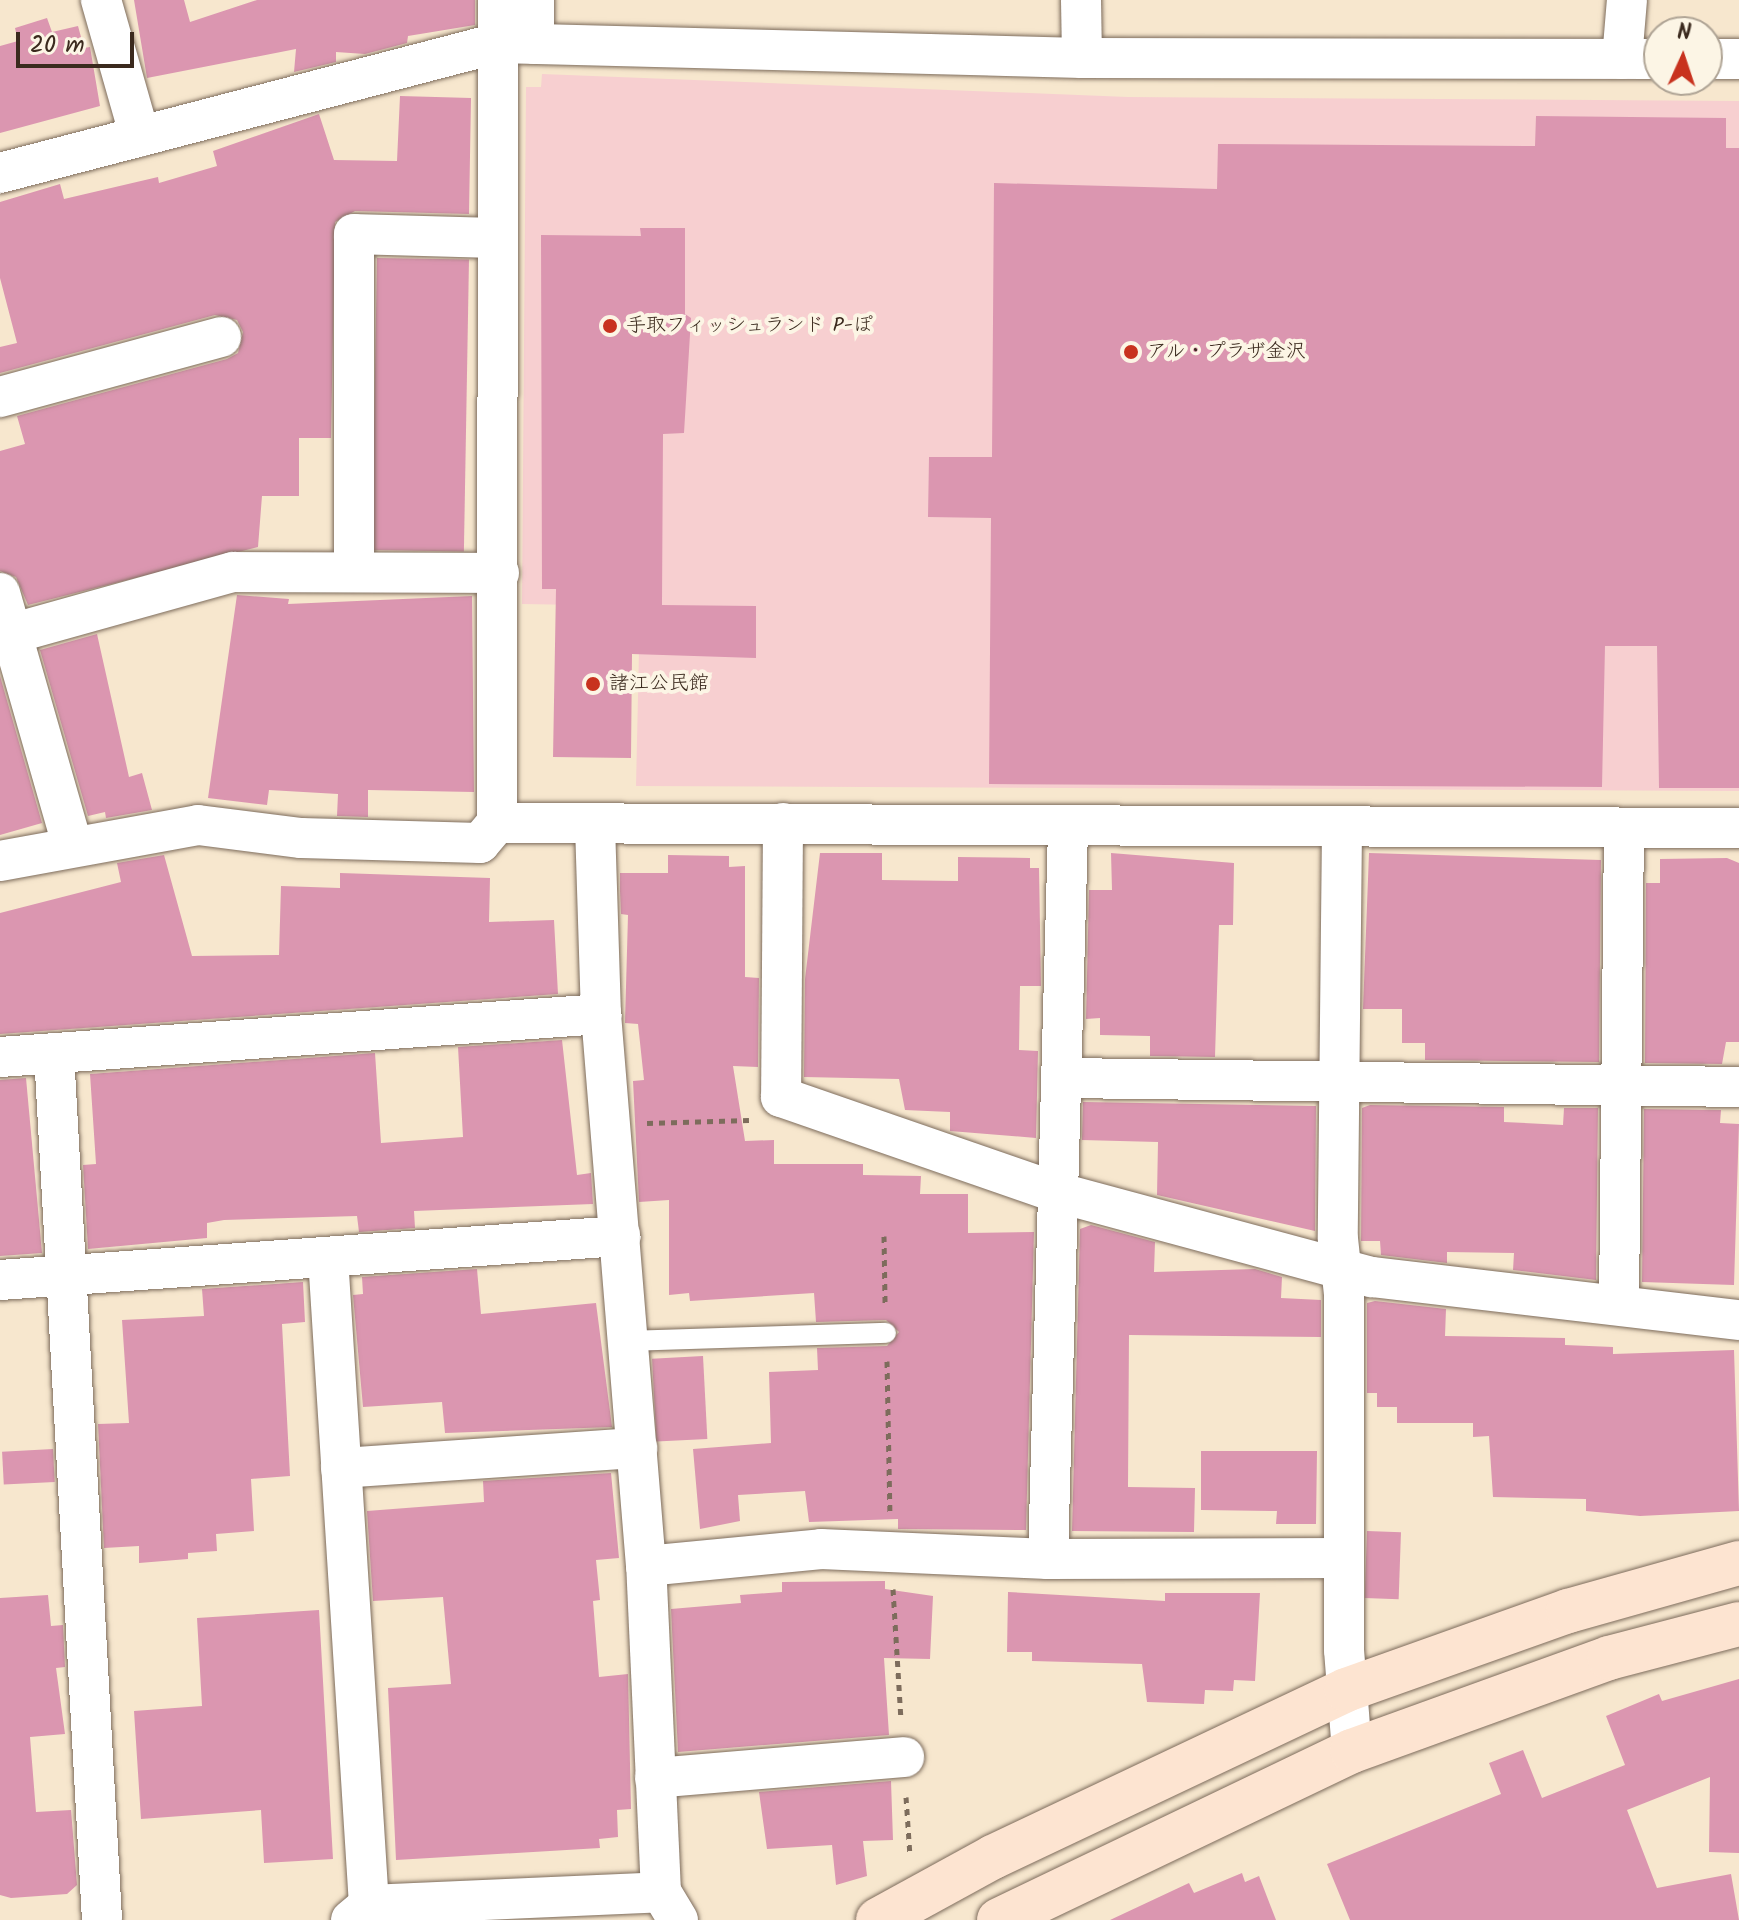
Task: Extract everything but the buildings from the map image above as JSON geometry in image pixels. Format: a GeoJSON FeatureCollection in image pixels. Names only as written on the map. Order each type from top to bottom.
{"type":"FeatureCollection","features":[{"type":"Feature","properties":{"kind":"street"},"geometry":{"type":"LineString","coordinates":[[101,0],[140,137]]}},
{"type":"Feature","properties":{"kind":"street"},"geometry":{"type":"LineString","coordinates":[[498,0],[516,43]]}},
{"type":"Feature","properties":{"kind":"street"},"geometry":{"type":"LineString","coordinates":[[0,861],[72,844],[198,825],[301,838],[480,843],[497,823],[499,573],[493,238],[516,43],[534,0]]}},
{"type":"Feature","properties":{"kind":"street"},"geometry":{"type":"LineString","coordinates":[[1081,0],[1082,58]]}},
{"type":"Feature","properties":{"kind":"street"},"geometry":{"type":"LineString","coordinates":[[0,173],[516,43],[1082,58],[1641,59],[1627,0]]}},
{"type":"Feature","properties":{"kind":"street"},"geometry":{"type":"LineString","coordinates":[[354,572],[354,234],[493,238]]}},
{"type":"Feature","properties":{"kind":"street"},"geometry":{"type":"LineString","coordinates":[[0,397],[221,337]]}},
{"type":"Feature","properties":{"kind":"street"},"geometry":{"type":"LineString","coordinates":[[6,635],[233,572],[499,573]]}},
{"type":"Feature","properties":{"kind":"street"},"geometry":{"type":"LineString","coordinates":[[0,593],[6,635],[72,844]]}},
{"type":"Feature","properties":{"kind":"street"},"geometry":{"type":"LineString","coordinates":[[497,823],[1739,828]]}},
{"type":"Feature","properties":{"kind":"street"},"geometry":{"type":"LineString","coordinates":[[783,823],[781,1097],[1056,1192],[1341,1268],[1739,1320]]}},
{"type":"Feature","properties":{"kind":"street"},"geometry":{"type":"LineString","coordinates":[[328,1257],[341,1468],[360,1913],[669,1906],[655,1778],[646,1566],[601,1014],[595,825]]}},
{"type":"Feature","properties":{"kind":"street"},"geometry":{"type":"LineString","coordinates":[[1048,1559],[1056,1192],[1064,1078],[1068,827]]}},
{"type":"Feature","properties":{"kind":"street"},"geometry":{"type":"LineString","coordinates":[[1342,828],[1339,1082],[1342,1558],[1346,1690],[1352,1751]]}},
{"type":"Feature","properties":{"kind":"street"},"geometry":{"type":"LineString","coordinates":[[1619,1304],[1624,1087],[1624,828]]}},
{"type":"Feature","properties":{"kind":"street"},"geometry":{"type":"LineString","coordinates":[[0,1057],[601,1014]]}},
{"type":"Feature","properties":{"kind":"street"},"geometry":{"type":"LineString","coordinates":[[54,1053],[62,1276],[102,1920]]}},
{"type":"Feature","properties":{"kind":"street"},"geometry":{"type":"LineString","coordinates":[[1064,1078],[1739,1087]]}},
{"type":"Feature","properties":{"kind":"street"},"geometry":{"type":"LineString","coordinates":[[0,1280],[620,1236]]}},
{"type":"Feature","properties":{"kind":"street"},"geometry":{"type":"LineString","coordinates":[[341,1468],[637,1448]]}},
{"type":"Feature","properties":{"kind":"street"},"geometry":{"type":"LineString","coordinates":[[646,1566],[821,1549],[1048,1559],[1342,1558]]}},
{"type":"Feature","properties":{"kind":"street"},"geometry":{"type":"LineString","coordinates":[[878,1920],[1006,1850],[1346,1690],[1568,1611],[1739,1563]]}},
{"type":"Feature","properties":{"kind":"street"},"geometry":{"type":"LineString","coordinates":[[1015,1916],[1352,1751],[1609,1658],[1739,1624]]}},
{"type":"Feature","properties":{"kind":"street"},"geometry":{"type":"LineString","coordinates":[[655,1778],[904,1757]]}},
{"type":"Feature","properties":{"kind":"lane"},"geometry":{"type":"LineString","coordinates":[[628,1341],[886,1333]]}},
{"type":"Feature","properties":{"kind":"path"},"geometry":{"type":"LineString","coordinates":[[610,1124],[776,1120],[781,1097]]}},
{"type":"Feature","properties":{"kind":"shaded area","name":"アル・プラザ金沢"},"geometry":{"type":"Polygon","coordinates":[[[542,74],[1128,97],[1739,101],[1739,791],[636,786],[640,606],[522,604],[526,87],[541,87],[542,74]]]}},
{"type":"Feature","properties":{"kind":"place","name":"手取フィッシュランド P-ぽ"},"geometry":{"type":"Point","coordinates":[610,326]}},
{"type":"Feature","properties":{"kind":"place","name":"アル・プラザ金沢"},"geometry":{"type":"Point","coordinates":[1131,352]}},
{"type":"Feature","properties":{"kind":"place","name":"諸江公民館"},"geometry":{"type":"Point","coordinates":[593,684]}}]}
